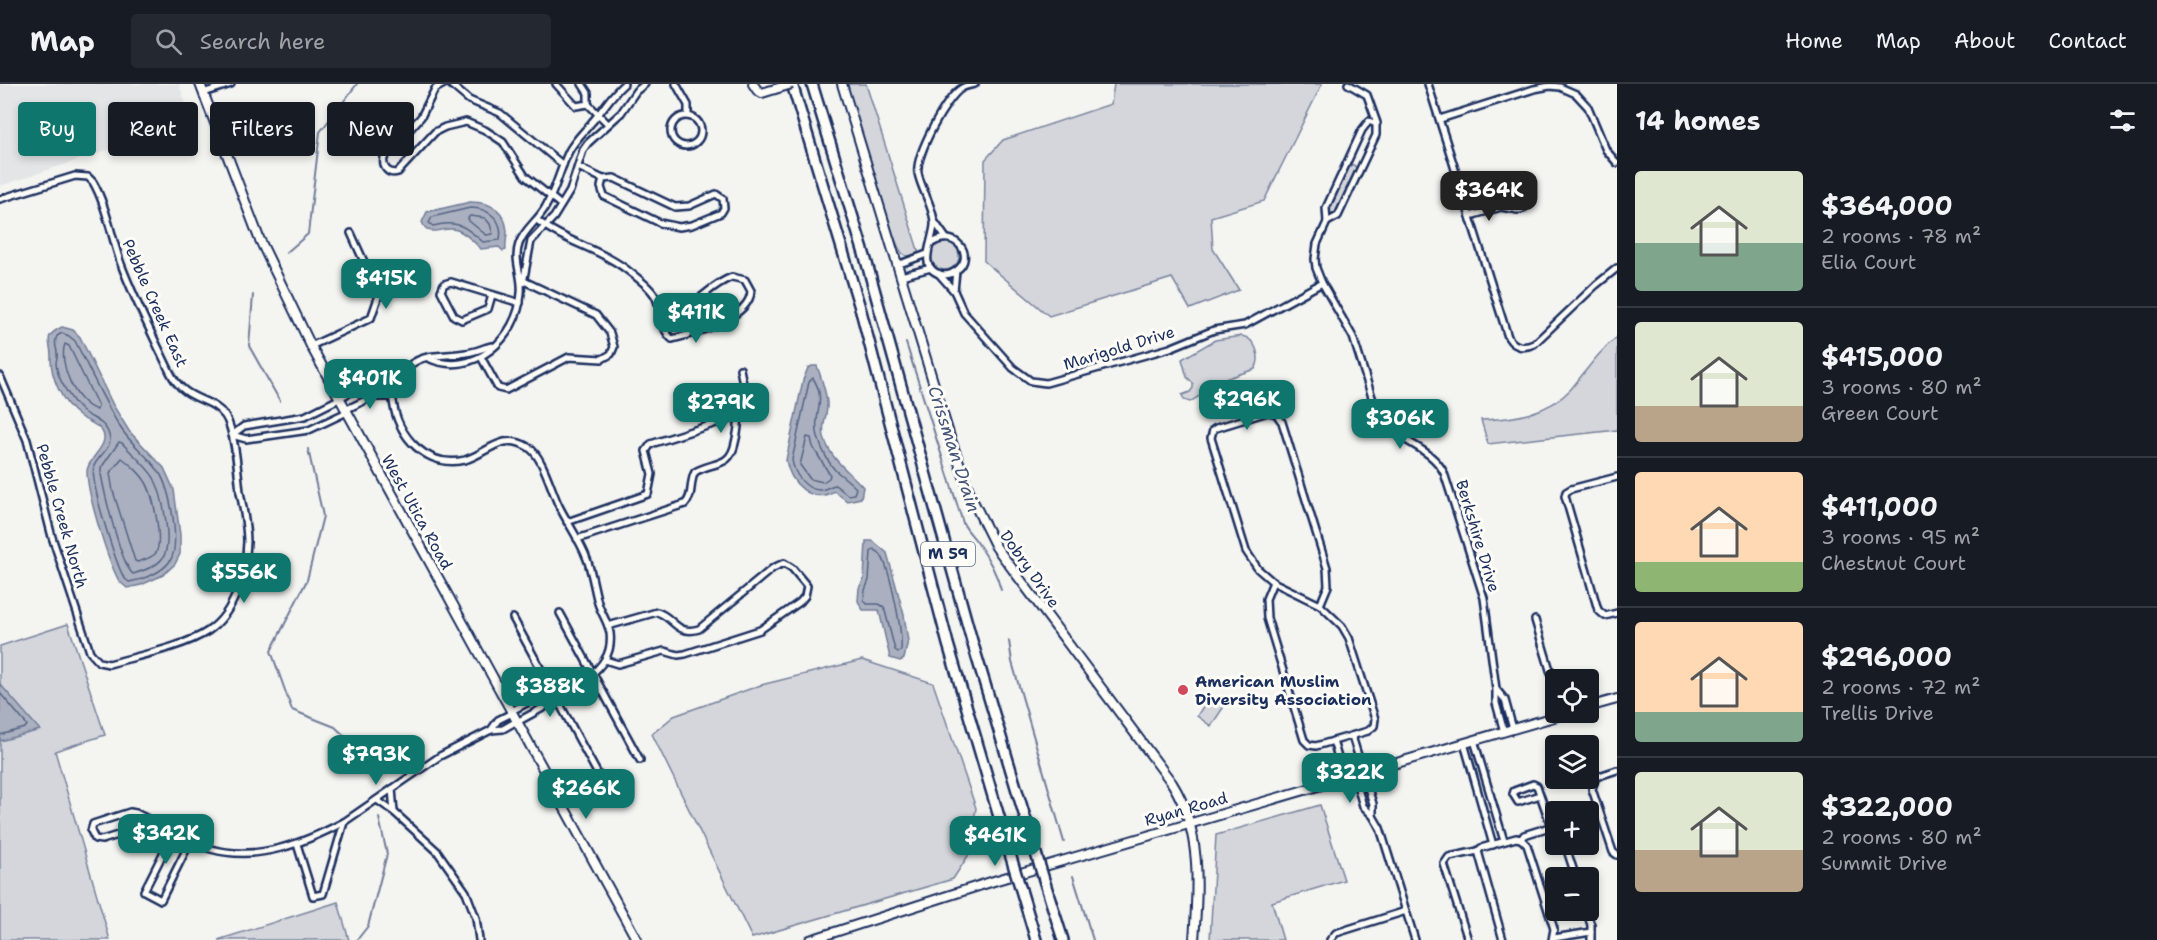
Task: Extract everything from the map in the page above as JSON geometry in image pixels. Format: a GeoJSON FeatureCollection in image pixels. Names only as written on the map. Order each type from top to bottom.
{"type":"FeatureCollection","features":[{"type":"Feature","properties":{"kind":"highway"},"geometry":{"type":"LineString","coordinates":[[787,84],[805,127]]}},
{"type":"Feature","properties":{"kind":"highway","name":"M 59"},"geometry":{"type":"LineString","coordinates":[[792,84],[858,302],[950,653],[1036,940]]}},
{"type":"Feature","properties":{"kind":"highway","name":"M 59"},"geometry":{"type":"LineString","coordinates":[[812,84],[877,299],[977,658],[1063,940]]}},
{"type":"Feature","properties":{"kind":"street","name":"West Utica Road"},"geometry":{"type":"LineString","coordinates":[[200,84],[259,238],[311,346],[637,940]]}},
{"type":"Feature","properties":{"kind":"street"},"geometry":{"type":"LineString","coordinates":[[203,93],[231,84]]}},
{"type":"Feature","properties":{"kind":"street"},"geometry":{"type":"LineString","coordinates":[[444,84],[435,89],[421,117],[384,158],[387,171],[399,172],[435,132],[466,122],[479,126],[503,142],[525,176],[561,205]]}},
{"type":"Feature","properties":{"kind":"street"},"geometry":{"type":"LineString","coordinates":[[450,84],[469,100],[500,113],[564,165],[603,179],[614,178],[675,207],[689,206],[716,194],[723,199],[724,208],[721,213],[692,225],[670,226],[604,196],[603,179]]}},
{"type":"Feature","properties":{"kind":"street"},"geometry":{"type":"LineString","coordinates":[[556,84],[576,105],[588,104]]}},
{"type":"Feature","properties":{"kind":"street"},"geometry":{"type":"LineString","coordinates":[[582,84],[589,97],[588,104]]}},
{"type":"Feature","properties":{"kind":"street"},"geometry":{"type":"LineString","coordinates":[[523,284],[517,261],[518,247],[523,236],[537,220],[550,198],[577,140],[624,84]]}},
{"type":"Feature","properties":{"kind":"street"},"geometry":{"type":"LineString","coordinates":[[491,730],[498,720],[512,712],[554,692],[562,691],[592,673],[605,660],[610,645],[608,626],[599,605],[588,560],[567,522],[538,459],[528,447],[506,441],[495,444],[466,460],[448,462],[431,458],[408,438],[397,417],[393,397],[396,383],[411,364],[421,358],[465,354],[497,344],[512,325],[520,303],[528,248],[534,236],[554,217],[570,191],[580,158],[588,143],[621,113],[636,91],[645,84]]}},
{"type":"Feature","properties":{"kind":"street"},"geometry":{"type":"LineString","coordinates":[[676,84],[688,105],[688,116]]}},
{"type":"Feature","properties":{"kind":"street"},"geometry":{"type":"LineString","coordinates":[[753,84],[762,93],[792,84]]}},
{"type":"Feature","properties":{"kind":"street","name":"Dobry Drive"},"geometry":{"type":"LineString","coordinates":[[842,84],[963,475],[987,531],[1017,577],[1180,796],[1190,822],[1197,855],[1194,940]]}},
{"type":"Feature","properties":{"kind":"street"},"geometry":{"type":"LineString","coordinates":[[946,238],[934,221],[918,172],[918,162],[939,114],[949,100],[962,88],[975,84]]}},
{"type":"Feature","properties":{"kind":"street"},"geometry":{"type":"LineString","coordinates":[[1348,84],[1367,95],[1378,127]]}},
{"type":"Feature","properties":{"kind":"street"},"geometry":{"type":"LineString","coordinates":[[1428,84],[1508,337],[1513,343],[1520,346],[1534,344],[1617,268]]}},
{"type":"Feature","properties":{"kind":"street"},"geometry":{"type":"LineString","coordinates":[[1432,95],[1434,84]]}},
{"type":"Feature","properties":{"kind":"street"},"geometry":{"type":"LineString","coordinates":[[1440,119],[1534,89],[1560,87],[1576,94],[1588,107],[1606,150],[1617,163]]}},
{"type":"Feature","properties":{"kind":"street"},"geometry":{"type":"LineString","coordinates":[[588,104],[608,124]]}},
{"type":"Feature","properties":{"kind":"street","name":"Berkshire Drive"},"geometry":{"type":"LineString","coordinates":[[1372,109],[1368,122],[1326,208],[1327,222],[1317,244],[1316,268],[1353,338],[1382,422],[1431,456],[1438,462],[1444,473],[1484,598],[1496,703],[1504,732]]}},
{"type":"Feature","properties":{"kind":"street"},"geometry":{"type":"LineString","coordinates":[[688,116],[697,120],[701,130],[699,139],[686,147],[676,143],[670,129],[678,117],[688,116]]}},
{"type":"Feature","properties":{"kind":"street"},"geometry":{"type":"LineString","coordinates":[[1368,122],[1374,122],[1378,127]]}},
{"type":"Feature","properties":{"kind":"street","name":"Berkshire Drive"},"geometry":{"type":"LineString","coordinates":[[1327,222],[1338,216],[1378,127]]}},
{"type":"Feature","properties":{"kind":"street","name":"Pebble Creek East"},"geometry":{"type":"LineString","coordinates":[[0,199],[70,177],[81,176],[93,182],[131,290],[171,375],[188,394],[214,406],[224,414],[232,435]]}},
{"type":"Feature","properties":{"kind":"street"},"geometry":{"type":"LineString","coordinates":[[1470,216],[1501,207],[1518,211],[1527,203],[1526,197],[1516,192],[1501,207]]}},
{"type":"Feature","properties":{"kind":"street"},"geometry":{"type":"LineString","coordinates":[[1509,198],[1509,204],[1513,209]]}},
{"type":"Feature","properties":{"kind":"street"},"geometry":{"type":"LineString","coordinates":[[537,220],[544,226],[624,268],[653,293],[666,332],[674,339],[720,324],[730,318],[748,303],[751,291],[745,280],[736,277],[727,279],[683,308],[658,304]]}},
{"type":"Feature","properties":{"kind":"street"},"geometry":{"type":"LineString","coordinates":[[901,276],[931,268],[927,254],[932,243],[934,221]]}},
{"type":"Feature","properties":{"kind":"street"},"geometry":{"type":"LineString","coordinates":[[311,346],[371,318],[379,295],[351,233]]}},
{"type":"Feature","properties":{"kind":"street"},"geometry":{"type":"LineString","coordinates":[[932,243],[946,238],[957,242],[963,251],[963,262],[956,272],[954,291]]}},
{"type":"Feature","properties":{"kind":"street"},"geometry":{"type":"LineString","coordinates":[[897,265],[927,254]]}},
{"type":"Feature","properties":{"kind":"street","name":"Marigold Drive"},"geometry":{"type":"LineString","coordinates":[[931,268],[954,291],[964,313],[1013,368],[1031,381],[1046,382],[1170,348],[1214,330],[1245,325],[1322,283]]}},
{"type":"Feature","properties":{"kind":"street"},"geometry":{"type":"LineString","coordinates":[[939,274],[948,275],[956,272]]}},
{"type":"Feature","properties":{"kind":"street"},"geometry":{"type":"LineString","coordinates":[[492,295],[488,309],[462,320],[454,316],[441,291],[444,284],[451,282],[520,303]]}},
{"type":"Feature","properties":{"kind":"street"},"geometry":{"type":"LineString","coordinates":[[481,357],[498,388],[506,390],[568,358],[602,359],[612,353],[613,337],[596,315],[523,284]]}},
{"type":"Feature","properties":{"kind":"street"},"geometry":{"type":"LineString","coordinates":[[428,358],[452,364],[473,361],[489,352],[492,346]]}},
{"type":"Feature","properties":{"kind":"street"},"geometry":{"type":"LineString","coordinates":[[577,539],[685,504],[690,496],[695,472],[726,461],[732,456],[745,394],[740,369]]}},
{"type":"Feature","properties":{"kind":"street","name":"Pebble Creek North"},"geometry":{"type":"LineString","coordinates":[[0,376],[27,440],[52,537],[84,635],[90,652],[99,662],[109,664],[201,635],[212,628],[232,603],[243,568],[247,540],[232,435]]}},
{"type":"Feature","properties":{"kind":"street"},"geometry":{"type":"LineString","coordinates":[[232,435],[244,426],[305,416],[371,382],[396,383]]}},
{"type":"Feature","properties":{"kind":"street"},"geometry":{"type":"LineString","coordinates":[[232,435],[246,439],[309,430],[372,397],[393,397]]}},
{"type":"Feature","properties":{"kind":"street"},"geometry":{"type":"LineString","coordinates":[[1274,582],[1266,599],[1266,612],[1304,740],[1312,747],[1373,728],[1374,715],[1349,638],[1342,626],[1320,605],[1274,582],[1258,569],[1246,551],[1211,442],[1211,434],[1216,428],[1268,412],[1276,414],[1282,422],[1327,568],[1328,586],[1320,605]]}},
{"type":"Feature","properties":{"kind":"street"},"geometry":{"type":"LineString","coordinates":[[567,522],[648,494],[651,474],[646,451],[651,444],[732,418],[739,421]]}},
{"type":"Feature","properties":{"kind":"street"},"geometry":{"type":"LineString","coordinates":[[1617,477],[1566,492],[1566,499],[1598,610],[1602,615],[1617,613]]}},
{"type":"Feature","properties":{"kind":"street"},"geometry":{"type":"LineString","coordinates":[[605,660],[618,664],[664,651],[681,655],[756,632],[801,602],[807,586],[792,568],[780,564],[699,629],[690,631],[681,629],[657,612],[608,626]]}},
{"type":"Feature","properties":{"kind":"street"},"geometry":{"type":"LineString","coordinates":[[560,613],[640,760]]}},
{"type":"Feature","properties":{"kind":"street"},"geometry":{"type":"LineString","coordinates":[[513,618],[601,780]]}},
{"type":"Feature","properties":{"kind":"street"},"geometry":{"type":"LineString","coordinates":[[1534,620],[1549,669]]}},
{"type":"Feature","properties":{"kind":"street","name":"Berkshire Drive"},"geometry":{"type":"LineString","coordinates":[[1496,689],[1505,700],[1513,729]]}},
{"type":"Feature","properties":{"kind":"street"},"geometry":{"type":"LineString","coordinates":[[156,823],[102,840],[95,839],[91,831],[93,824],[130,812],[136,813],[211,849],[234,852],[266,851],[297,843],[344,822],[440,756],[491,730],[503,729],[517,722],[557,699],[562,691]]}},
{"type":"Feature","properties":{"kind":"street"},"geometry":{"type":"LineString","coordinates":[[1599,704],[1617,699]]}},
{"type":"Feature","properties":{"kind":"street","name":"Ryan Road"},"geometry":{"type":"LineString","coordinates":[[810,940],[997,880],[1190,822],[1545,719]]}},
{"type":"Feature","properties":{"kind":"street"},"geometry":{"type":"LineString","coordinates":[[1352,736],[1373,804],[1373,816]]}},
{"type":"Feature","properties":{"kind":"street"},"geometry":{"type":"LineString","coordinates":[[1474,740],[1504,841]]}},
{"type":"Feature","properties":{"kind":"street"},"geometry":{"type":"LineString","coordinates":[[1334,741],[1344,778]]}},
{"type":"Feature","properties":{"kind":"street"},"geometry":{"type":"LineString","coordinates":[[1464,743],[1493,844]]}},
{"type":"Feature","properties":{"kind":"street"},"geometry":{"type":"LineString","coordinates":[[1617,770],[1596,777],[1592,789],[1613,852],[1617,855]]}},
{"type":"Feature","properties":{"kind":"street"},"geometry":{"type":"LineString","coordinates":[[1354,775],[1363,807],[1373,816],[1380,828],[1415,940]]}},
{"type":"Feature","properties":{"kind":"street"},"geometry":{"type":"LineString","coordinates":[[1540,795],[1518,802],[1513,794],[1514,791],[1533,784],[1537,786],[1545,807]]}},
{"type":"Feature","properties":{"kind":"street"},"geometry":{"type":"LineString","coordinates":[[392,789],[394,812]]}},
{"type":"Feature","properties":{"kind":"street"},"geometry":{"type":"LineString","coordinates":[[377,800],[394,812],[437,851],[466,892],[477,918],[479,940]]}},
{"type":"Feature","properties":{"kind":"street"},"geometry":{"type":"LineString","coordinates":[[297,843],[314,896],[323,894],[344,822]]}},
{"type":"Feature","properties":{"kind":"street"},"geometry":{"type":"LineString","coordinates":[[1521,839],[1524,835],[1545,828]]}},
{"type":"Feature","properties":{"kind":"street"},"geometry":{"type":"LineString","coordinates":[[174,832],[144,891],[161,900],[191,840]]}},
{"type":"Feature","properties":{"kind":"street"},"geometry":{"type":"LineString","coordinates":[[1468,940],[1444,864],[1449,857],[1478,851],[1480,848],[1516,838],[1521,839],[1527,845],[1554,929],[1553,939],[1590,932]]}},
{"type":"Feature","properties":{"kind":"street"},"geometry":{"type":"LineString","coordinates":[[1478,851],[1503,940]]}},
{"type":"Feature","properties":{"kind":"street"},"geometry":{"type":"LineString","coordinates":[[1330,940],[1336,933],[1406,911]]}},
{"type":"Feature","properties":{"kind":"street"},"geometry":{"type":"LineString","coordinates":[[1590,921],[1591,940]]}},
{"type":"Feature","properties":{"kind":"shaded area"},"geometry":{"type":"Polygon","coordinates":[[[0,84],[179,84],[185,102],[108,102],[108,150],[96,154],[96,102],[18,102],[18,156],[90,156],[0,186],[0,84]]]}},
{"type":"Feature","properties":{"kind":"shaded area"},"geometry":{"type":"Polygon","coordinates":[[[846,84],[866,84],[918,250],[918,253],[913,256],[904,255],[901,252],[893,234],[846,84]]]}},
{"type":"Feature","properties":{"kind":"shaded area"},"geometry":{"type":"Polygon","coordinates":[[[1114,84],[1322,84],[1264,201],[1211,217],[1213,249],[1239,290],[1190,309],[1172,278],[1049,316],[984,261],[985,160],[1003,140],[1111,104],[1114,84]]]}},
{"type":"Feature","properties":{"kind":"shaded area"},"geometry":{"type":"Polygon","coordinates":[[[1349,165],[1354,165],[1357,169],[1336,213],[1331,214],[1329,209],[1349,165]]]}},
{"type":"Feature","properties":{"kind":"shaded area"},"geometry":{"type":"Polygon","coordinates":[[[945,242],[955,246],[959,256],[955,266],[945,270],[935,266],[931,256],[935,246],[945,242]]]}},
{"type":"Feature","properties":{"kind":"shaded area"},"geometry":{"type":"Polygon","coordinates":[[[1242,336],[1251,341],[1258,355],[1255,369],[1213,383],[1206,392],[1190,402],[1184,400],[1182,395],[1190,392],[1193,383],[1187,377],[1182,359],[1215,340],[1242,336]]]}},
{"type":"Feature","properties":{"kind":"shaded area"},"geometry":{"type":"Polygon","coordinates":[[[1617,337],[1617,430],[1488,444],[1481,420],[1529,414],[1552,404],[1571,389],[1598,355],[1617,337]]]}},
{"type":"Feature","properties":{"kind":"shaded area"},"geometry":{"type":"Polygon","coordinates":[[[68,624],[105,735],[55,751],[110,940],[0,940],[0,646],[68,624]]]}},
{"type":"Feature","properties":{"kind":"shaded area"},"geometry":{"type":"Polygon","coordinates":[[[862,660],[933,683],[976,808],[968,856],[953,879],[752,938],[652,734],[674,716],[761,685],[862,660]]]}},
{"type":"Feature","properties":{"kind":"shaded area"},"geometry":{"type":"Polygon","coordinates":[[[1210,695],[1225,705],[1211,726],[1197,716],[1210,695]]]}},
{"type":"Feature","properties":{"kind":"shaded area"},"geometry":{"type":"Polygon","coordinates":[[[1320,805],[1344,880],[1272,902],[1283,940],[1210,940],[1216,835],[1320,805]]]}},
{"type":"Feature","properties":{"kind":"shaded area"},"geometry":{"type":"Polygon","coordinates":[[[338,902],[349,940],[218,940],[338,902]]]}},
{"type":"Feature","properties":{"kind":"water"},"geometry":{"type":"Polygon","coordinates":[[[470,202],[490,205],[503,217],[507,231],[506,250],[503,251],[499,247],[481,249],[460,231],[452,229],[432,231],[428,230],[422,222],[427,212],[470,202]]]}},
{"type":"Feature","properties":{"kind":"water"},"geometry":{"type":"Polygon","coordinates":[[[62,327],[73,330],[80,337],[113,405],[129,431],[164,468],[174,490],[180,554],[175,564],[163,575],[141,585],[127,588],[119,581],[99,527],[90,495],[87,471],[104,441],[104,436],[97,426],[73,411],[58,389],[51,364],[49,339],[52,333],[62,327]]]}},
{"type":"Feature","properties":{"kind":"water"},"geometry":{"type":"Polygon","coordinates":[[[817,366],[826,398],[827,408],[823,431],[825,440],[836,460],[863,487],[861,498],[847,501],[834,491],[825,495],[810,493],[797,484],[788,469],[786,460],[803,380],[808,368],[817,366]]]}},
{"type":"Feature","properties":{"kind":"water"},"geometry":{"type":"Polygon","coordinates":[[[866,541],[873,541],[887,553],[904,615],[908,641],[904,659],[900,661],[890,658],[879,610],[863,610],[858,601],[859,588],[864,579],[866,541]]]}},
{"type":"Feature","properties":{"kind":"water"},"geometry":{"type":"Polygon","coordinates":[[[0,684],[40,730],[0,741],[0,684]]]}},
{"type":"Feature","properties":{"kind":"waterway"},"geometry":{"type":"LineString","coordinates":[[286,253],[308,234],[320,132],[357,84]]}},
{"type":"Feature","properties":{"kind":"waterway"},"geometry":{"type":"LineString","coordinates":[[253,295],[249,346],[280,401]]}},
{"type":"Feature","properties":{"kind":"waterway","name":"Crissman Drain"},"geometry":{"type":"LineString","coordinates":[[906,343],[963,523],[988,559],[1001,590]]}},
{"type":"Feature","properties":{"kind":"waterway"},"geometry":{"type":"LineString","coordinates":[[308,449],[323,516],[307,580],[271,651],[292,710],[335,727],[360,750],[368,775]]}},
{"type":"Feature","properties":{"kind":"waterway","name":"Crissman Drain"},"geometry":{"type":"LineString","coordinates":[[1009,641],[1012,662],[1064,842]]}},
{"type":"Feature","properties":{"kind":"waterway"},"geometry":{"type":"LineString","coordinates":[[357,940],[368,926],[387,854],[379,818]]}},
{"type":"Feature","properties":{"kind":"waterway","name":"Crissman Drain"},"geometry":{"type":"LineString","coordinates":[[1073,876],[1093,940]]}},
{"type":"Feature","properties":{"kind":"place","name":"American Muslim Diversity Association"},"geometry":{"type":"Point","coordinates":[1183,690]}}]}
